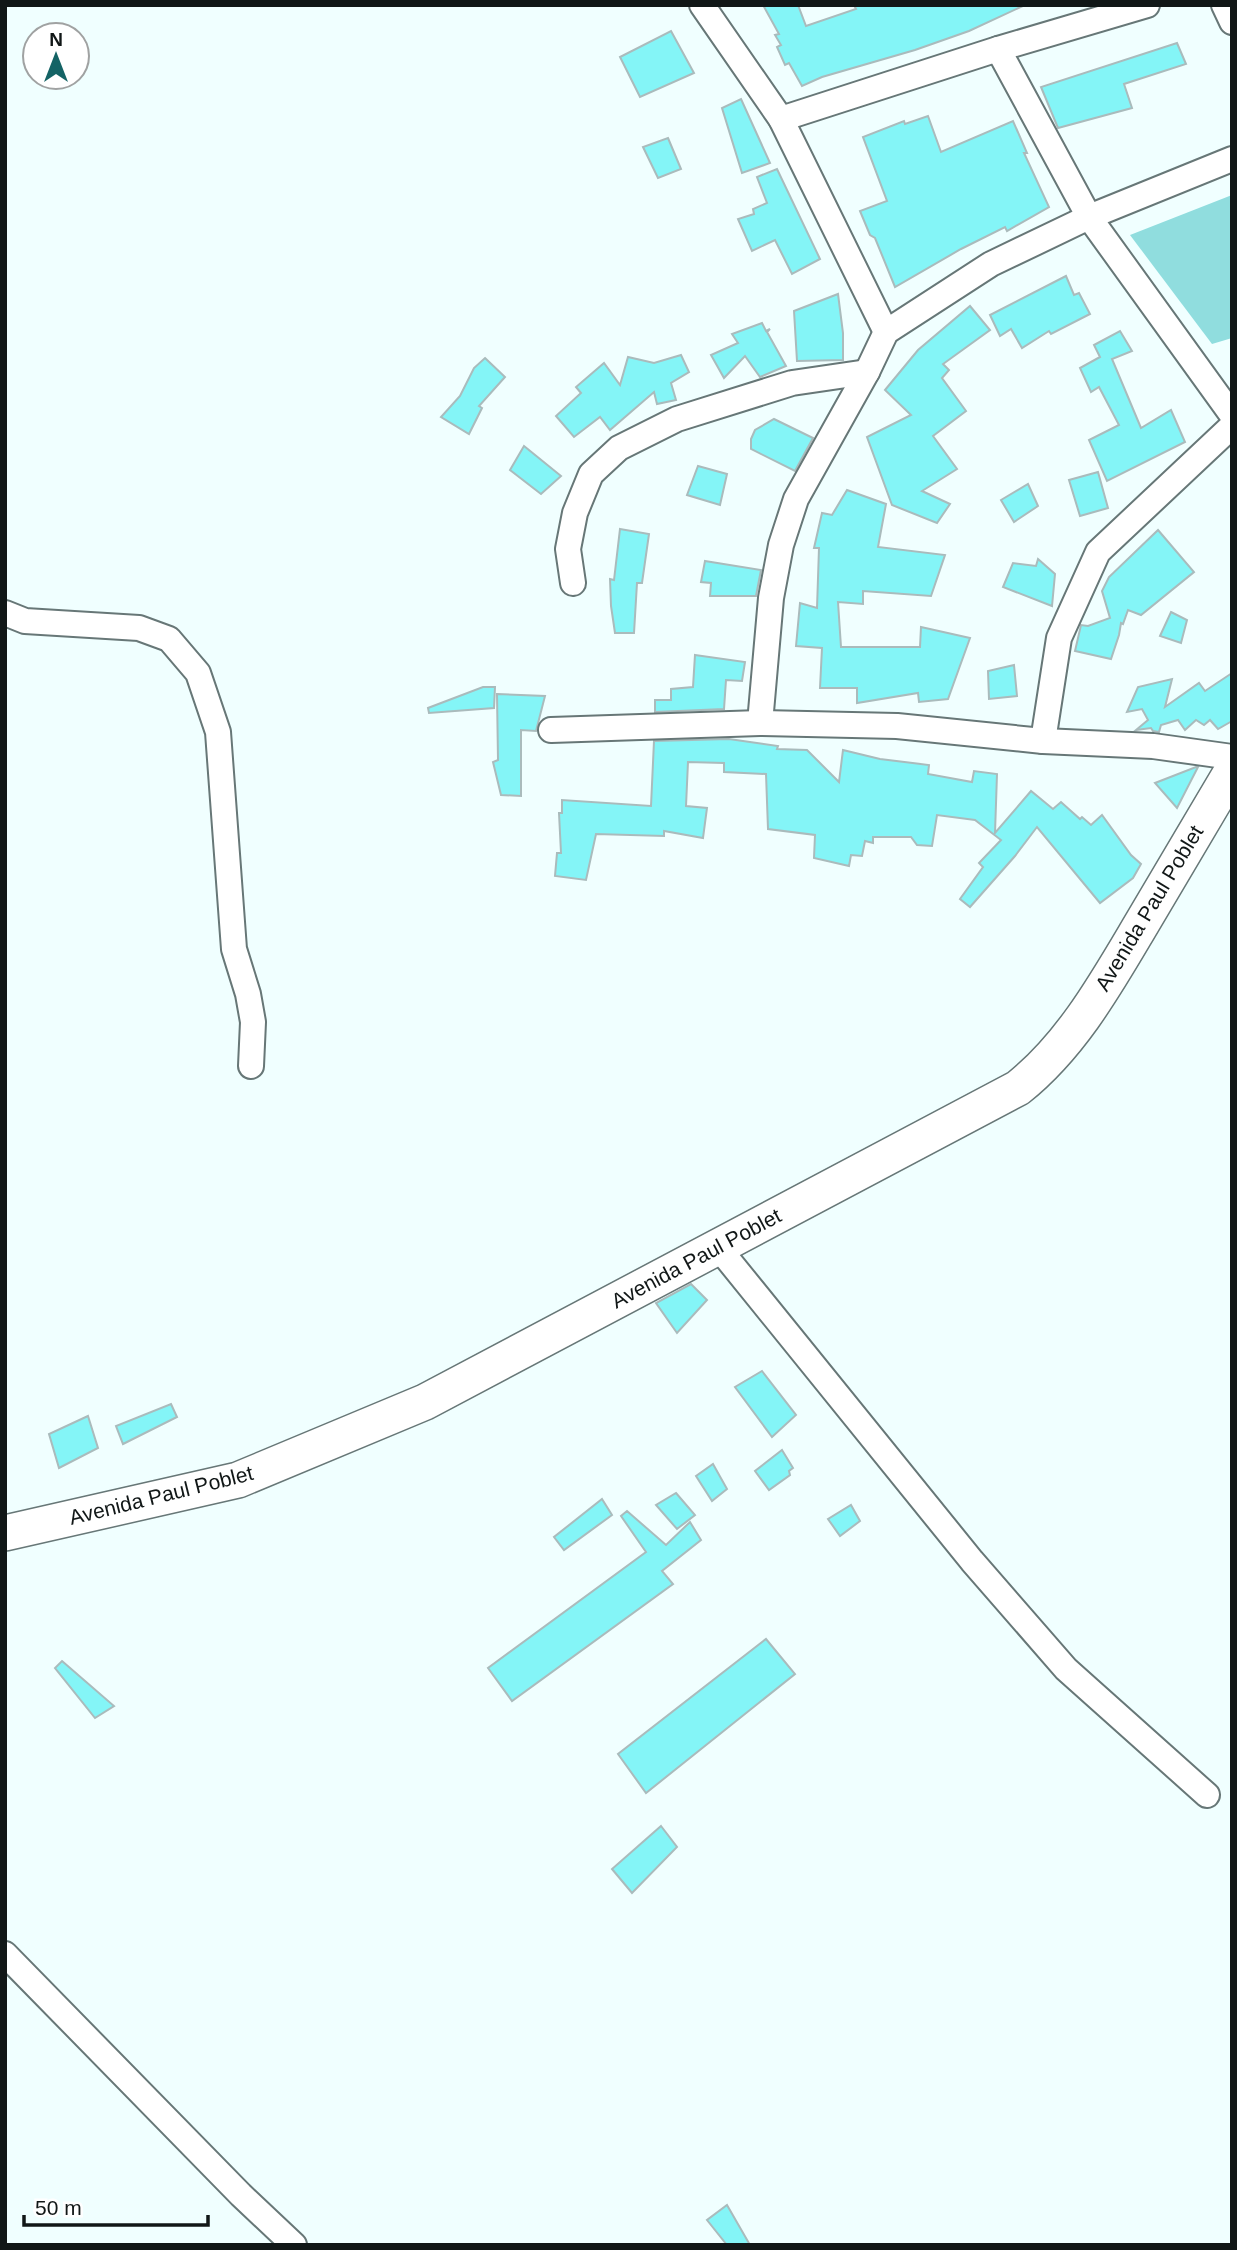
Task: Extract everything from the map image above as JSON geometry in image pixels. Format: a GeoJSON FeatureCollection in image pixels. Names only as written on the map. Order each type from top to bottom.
{"type":"FeatureCollection","features":[{"type":"Feature","properties":{"kind":"main road","name":"Avenida Paul Poblet"},"geometry":{"type":"LineString","coordinates":[[5,1532],[237,1480],[425,1402],[1018,1088],[1042,1069],[1061,1047],[1115,968],[1232,771]]}},
{"type":"Feature","properties":{"kind":"street"},"geometry":{"type":"LineString","coordinates":[[702,5],[781,118],[886,332]]}},
{"type":"Feature","properties":{"kind":"street"},"geometry":{"type":"LineString","coordinates":[[781,118],[1147,5]]}},
{"type":"Feature","properties":{"kind":"street"},"geometry":{"type":"LineString","coordinates":[[1224,5],[1232,22]]}},
{"type":"Feature","properties":{"kind":"street"},"geometry":{"type":"LineString","coordinates":[[998,49],[1088,217],[1232,415]]}},
{"type":"Feature","properties":{"kind":"street"},"geometry":{"type":"LineString","coordinates":[[760,723],[771,597],[780,545],[796,499],[867,372],[886,332],[991,264],[1088,217],[1232,159]]}},
{"type":"Feature","properties":{"kind":"street"},"geometry":{"type":"LineString","coordinates":[[573,583],[568,549],[575,513],[591,474],[619,448],[677,419],[792,383],[867,372]]}},
{"type":"Feature","properties":{"kind":"street"},"geometry":{"type":"LineString","coordinates":[[1043,741],[1059,638],[1098,552],[1232,426]]}},
{"type":"Feature","properties":{"kind":"street"},"geometry":{"type":"LineString","coordinates":[[5,613],[25,621],[139,628],[169,639],[198,673],[218,732],[234,949],[248,993],[253,1022],[251,1066]]}},
{"type":"Feature","properties":{"kind":"street"},"geometry":{"type":"LineString","coordinates":[[551,730],[760,723],[897,726],[1043,741],[1153,746],[1232,757]]}},
{"type":"Feature","properties":{"kind":"street"},"geometry":{"type":"LineString","coordinates":[[717,1246],[972,1561],[1066,1669],[1207,1794]]}},
{"type":"Feature","properties":{"kind":"street"},"geometry":{"type":"LineString","coordinates":[[5,1954],[294,2245]]}},
{"type":"Feature","properties":{"kind":"shaded area"},"geometry":{"type":"Polygon","coordinates":[[[1232,195],[1232,338],[1212,344],[1130,235],[1232,195]]]}},
{"type":"Feature","properties":{"kind":"building"},"geometry":{"type":"Polygon","coordinates":[[[763,5],[798,5],[806,26],[856,9],[854,5],[1025,5],[969,31],[822,77],[802,86],[789,63],[785,65],[777,47],[781,45],[775,35],[779,34],[763,5]]]}},
{"type":"Feature","properties":{"kind":"building"},"geometry":{"type":"Polygon","coordinates":[[[671,31],[694,73],[640,97],[620,57],[671,31]]]}},
{"type":"Feature","properties":{"kind":"building"},"geometry":{"type":"Polygon","coordinates":[[[1177,43],[1186,64],[1124,84],[1132,108],[1058,128],[1041,87],[1177,43]]]}},
{"type":"Feature","properties":{"kind":"building"},"geometry":{"type":"Polygon","coordinates":[[[741,99],[770,163],[742,173],[722,108],[741,99]]]}},
{"type":"Feature","properties":{"kind":"building"},"geometry":{"type":"Polygon","coordinates":[[[928,116],[941,152],[1013,121],[1027,153],[1024,153],[1049,207],[1007,231],[1005,227],[961,249],[895,287],[875,238],[870,235],[860,211],[887,201],[863,137],[904,121],[905,124],[928,116]]]}},
{"type":"Feature","properties":{"kind":"building"},"geometry":{"type":"Polygon","coordinates":[[[668,138],[681,169],[658,178],[643,147],[668,138]]]}},
{"type":"Feature","properties":{"kind":"building"},"geometry":{"type":"Polygon","coordinates":[[[777,169],[820,259],[792,274],[775,240],[752,251],[738,219],[754,214],[753,209],[767,203],[757,177],[777,169]]]}},
{"type":"Feature","properties":{"kind":"building"},"geometry":{"type":"Polygon","coordinates":[[[1066,276],[1074,295],[1079,293],[1090,314],[1051,334],[1049,331],[1022,348],[1011,329],[1000,336],[990,315],[1066,276]]]}},
{"type":"Feature","properties":{"kind":"building"},"geometry":{"type":"Polygon","coordinates":[[[838,294],[843,360],[797,361],[794,311],[838,294]]]}},
{"type":"Feature","properties":{"kind":"building"},"geometry":{"type":"Polygon","coordinates":[[[970,306],[990,330],[943,364],[949,370],[942,378],[966,411],[933,436],[957,469],[922,491],[950,504],[937,523],[892,505],[867,437],[911,415],[885,390],[918,350],[970,306]]]}},
{"type":"Feature","properties":{"kind":"building"},"geometry":{"type":"Polygon","coordinates":[[[762,323],[766,331],[770,329],[767,332],[786,366],[760,377],[745,356],[724,378],[711,355],[738,343],[732,334],[762,323]]]}},
{"type":"Feature","properties":{"kind":"building"},"geometry":{"type":"Polygon","coordinates":[[[1120,331],[1132,351],[1112,359],[1141,428],[1171,410],[1185,442],[1107,481],[1089,440],[1119,425],[1099,387],[1091,392],[1080,368],[1100,357],[1094,345],[1120,331]]]}},
{"type":"Feature","properties":{"kind":"building"},"geometry":{"type":"Polygon","coordinates":[[[681,355],[689,372],[671,383],[676,400],[657,404],[654,392],[610,430],[600,417],[574,437],[556,416],[581,393],[576,387],[604,363],[620,385],[628,357],[654,363],[681,355]]]}},
{"type":"Feature","properties":{"kind":"building"},"geometry":{"type":"Polygon","coordinates":[[[485,358],[505,377],[479,406],[482,408],[469,434],[441,417],[460,396],[474,368],[485,358]]]}},
{"type":"Feature","properties":{"kind":"building"},"geometry":{"type":"Polygon","coordinates":[[[774,419],[813,438],[795,471],[751,449],[755,430],[774,419]]]}},
{"type":"Feature","properties":{"kind":"building"},"geometry":{"type":"Polygon","coordinates":[[[524,446],[561,476],[541,494],[510,470],[524,446]]]}},
{"type":"Feature","properties":{"kind":"building"},"geometry":{"type":"Polygon","coordinates":[[[698,466],[727,474],[720,505],[687,495],[698,466]]]}},
{"type":"Feature","properties":{"kind":"building"},"geometry":{"type":"Polygon","coordinates":[[[1098,472],[1108,508],[1080,516],[1069,480],[1098,472]]]}},
{"type":"Feature","properties":{"kind":"building"},"geometry":{"type":"Polygon","coordinates":[[[1028,484],[1038,506],[1014,522],[1001,500],[1028,484]]]}},
{"type":"Feature","properties":{"kind":"building"},"geometry":{"type":"Polygon","coordinates":[[[847,490],[886,504],[878,547],[945,555],[931,596],[863,591],[863,604],[838,602],[841,647],[920,647],[921,627],[970,638],[948,699],[919,702],[918,693],[857,703],[857,688],[820,688],[822,648],[796,646],[800,603],[817,608],[819,548],[814,548],[822,513],[832,515],[847,490]]]}},
{"type":"Feature","properties":{"kind":"building"},"geometry":{"type":"Polygon","coordinates":[[[620,529],[649,534],[642,583],[637,583],[634,633],[615,633],[611,606],[610,579],[614,580],[620,529]]]}},
{"type":"Feature","properties":{"kind":"building"},"geometry":{"type":"Polygon","coordinates":[[[1158,530],[1194,572],[1141,615],[1128,610],[1123,624],[1121,623],[1111,659],[1075,651],[1081,625],[1088,626],[1110,618],[1102,591],[1109,577],[1158,530]]]}},
{"type":"Feature","properties":{"kind":"building"},"geometry":{"type":"Polygon","coordinates":[[[1038,559],[1055,574],[1052,606],[1003,587],[1013,563],[1036,566],[1038,559]]]}},
{"type":"Feature","properties":{"kind":"building"},"geometry":{"type":"Polygon","coordinates":[[[705,561],[761,570],[756,596],[710,596],[711,583],[701,582],[705,561]]]}},
{"type":"Feature","properties":{"kind":"building"},"geometry":{"type":"Polygon","coordinates":[[[1171,612],[1187,620],[1181,643],[1160,636],[1171,612]]]}},
{"type":"Feature","properties":{"kind":"building"},"geometry":{"type":"Polygon","coordinates":[[[695,655],[745,662],[742,681],[726,680],[724,709],[655,712],[655,700],[671,700],[671,689],[693,687],[695,655]]]}},
{"type":"Feature","properties":{"kind":"building"},"geometry":{"type":"Polygon","coordinates":[[[1014,665],[1017,696],[989,699],[988,671],[1014,665]]]}},
{"type":"Feature","properties":{"kind":"building"},"geometry":{"type":"Polygon","coordinates":[[[1232,673],[1232,721],[1218,729],[1210,720],[1204,725],[1196,720],[1185,730],[1178,720],[1161,725],[1159,732],[1151,728],[1136,730],[1148,720],[1142,709],[1127,712],[1138,687],[1172,679],[1165,707],[1199,683],[1205,691],[1232,673]]]}},
{"type":"Feature","properties":{"kind":"building"},"geometry":{"type":"Polygon","coordinates":[[[483,687],[495,687],[494,708],[429,713],[428,708],[483,687]]]}},
{"type":"Feature","properties":{"kind":"building"},"geometry":{"type":"Polygon","coordinates":[[[497,694],[545,696],[536,731],[521,730],[521,796],[501,795],[493,762],[498,760],[497,694]]]}},
{"type":"Feature","properties":{"kind":"building"},"geometry":{"type":"Polygon","coordinates":[[[729,739],[778,746],[777,749],[807,750],[839,782],[843,750],[880,759],[929,765],[928,774],[972,782],[974,771],[997,774],[995,833],[1031,791],[1053,809],[1061,802],[1091,825],[1102,815],[1131,855],[1141,864],[1133,878],[1100,903],[1037,827],[970,907],[960,899],[983,867],[979,863],[1001,840],[975,820],[937,815],[932,846],[917,845],[911,837],[873,837],[873,843],[865,841],[862,856],[851,855],[849,866],[814,858],[815,835],[768,829],[766,774],[724,772],[724,763],[688,762],[686,806],[707,808],[703,838],[664,831],[664,836],[596,834],[586,880],[555,876],[557,853],[561,853],[559,813],[562,813],[562,800],[651,806],[654,741],[729,739]]]}},
{"type":"Feature","properties":{"kind":"building"},"geometry":{"type":"Polygon","coordinates":[[[1198,767],[1177,808],[1155,783],[1198,767]]]}},
{"type":"Feature","properties":{"kind":"building"},"geometry":{"type":"Polygon","coordinates":[[[691,1284],[707,1300],[677,1333],[656,1303],[691,1284]]]}},
{"type":"Feature","properties":{"kind":"building"},"geometry":{"type":"Polygon","coordinates":[[[762,1371],[796,1415],[772,1437],[735,1387],[762,1371]]]}},
{"type":"Feature","properties":{"kind":"building"},"geometry":{"type":"Polygon","coordinates":[[[171,1404],[177,1417],[123,1444],[116,1426],[171,1404]]]}},
{"type":"Feature","properties":{"kind":"building"},"geometry":{"type":"Polygon","coordinates":[[[88,1416],[98,1448],[59,1468],[49,1434],[88,1416]]]}},
{"type":"Feature","properties":{"kind":"building"},"geometry":{"type":"Polygon","coordinates":[[[782,1450],[793,1468],[789,1471],[790,1475],[769,1490],[755,1471],[782,1450]]]}},
{"type":"Feature","properties":{"kind":"building"},"geometry":{"type":"Polygon","coordinates":[[[713,1464],[727,1489],[712,1501],[696,1476],[713,1464]]]}},
{"type":"Feature","properties":{"kind":"building"},"geometry":{"type":"Polygon","coordinates":[[[676,1493],[695,1515],[677,1529],[656,1505],[676,1493]]]}},
{"type":"Feature","properties":{"kind":"building"},"geometry":{"type":"Polygon","coordinates":[[[602,1499],[612,1515],[564,1550],[554,1537],[602,1499]]]}},
{"type":"Feature","properties":{"kind":"building"},"geometry":{"type":"Polygon","coordinates":[[[851,1505],[860,1521],[840,1536],[828,1519],[851,1505]]]}},
{"type":"Feature","properties":{"kind":"building"},"geometry":{"type":"Polygon","coordinates":[[[627,1511],[666,1545],[690,1522],[701,1540],[662,1571],[673,1584],[512,1701],[488,1668],[646,1552],[621,1516],[627,1511]]]}},
{"type":"Feature","properties":{"kind":"building"},"geometry":{"type":"Polygon","coordinates":[[[766,1639],[795,1674],[646,1793],[618,1754],[766,1639]]]}},
{"type":"Feature","properties":{"kind":"building"},"geometry":{"type":"Polygon","coordinates":[[[62,1661],[114,1706],[95,1718],[55,1668],[62,1661]]]}},
{"type":"Feature","properties":{"kind":"building"},"geometry":{"type":"Polygon","coordinates":[[[661,1826],[677,1847],[632,1893],[612,1869],[661,1826]]]}},
{"type":"Feature","properties":{"kind":"building"},"geometry":{"type":"Polygon","coordinates":[[[727,2205],[750,2245],[727,2245],[707,2220],[727,2205]]]}}]}
